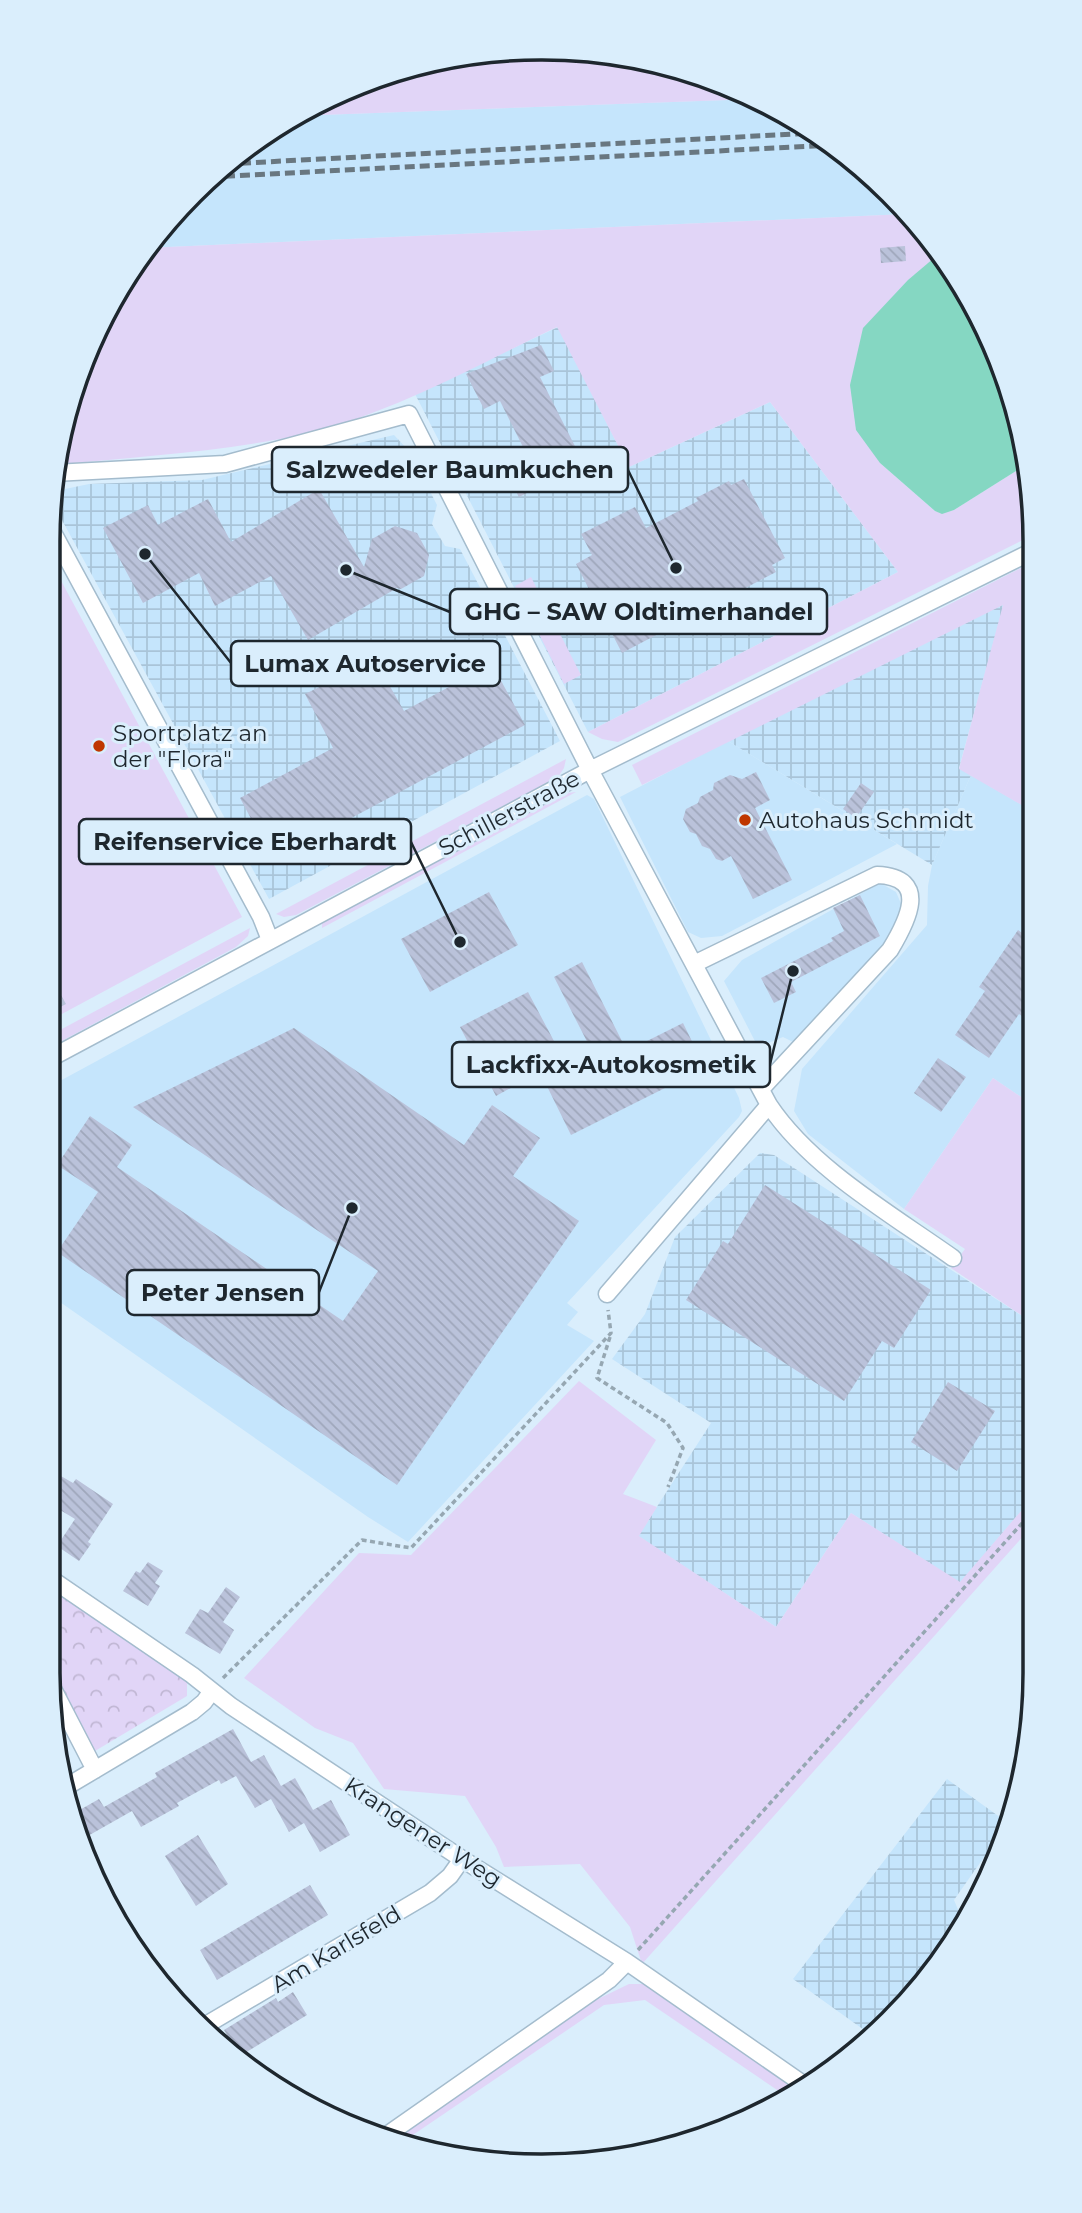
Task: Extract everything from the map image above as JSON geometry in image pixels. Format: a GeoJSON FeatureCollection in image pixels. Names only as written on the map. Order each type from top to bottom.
{"type":"FeatureCollection","features":[{"type":"Feature","properties":{"kind":"street"},"geometry":{"type":"LineString","coordinates":[[65,472],[225,464],[409,414],[590,770],[769,1105],[784,1126],[817,1160],[953,1258]]}},
{"type":"Feature","properties":{"kind":"street"},"geometry":{"type":"LineString","coordinates":[[60,553],[261,917],[270,940]]}},
{"type":"Feature","properties":{"kind":"street","name":"Schillerstraße"},"geometry":{"type":"LineString","coordinates":[[60,1053],[590,770],[1023,556]]}},
{"type":"Feature","properties":{"kind":"street"},"geometry":{"type":"LineString","coordinates":[[694,964],[877,875],[889,875],[900,880],[908,890],[912,902],[906,924],[890,950],[761,1089]]}},
{"type":"Feature","properties":{"kind":"street"},"geometry":{"type":"LineString","coordinates":[[607,1294],[769,1105]]}},
{"type":"Feature","properties":{"kind":"street","name":"Krangener Weg"},"geometry":{"type":"LineString","coordinates":[[60,1585],[231,1706],[461,1859],[627,1962],[797,2080]]}},
{"type":"Feature","properties":{"kind":"street"},"geometry":{"type":"LineString","coordinates":[[73,1783],[192,1712],[212,1691]]}},
{"type":"Feature","properties":{"kind":"street"},"geometry":{"type":"LineString","coordinates":[[61,1704],[95,1770]]}},
{"type":"Feature","properties":{"kind":"street","name":"Am Karlsfeld"},"geometry":{"type":"LineString","coordinates":[[211,2022],[430,1893],[450,1876],[461,1859]]}},
{"type":"Feature","properties":{"kind":"street"},"geometry":{"type":"LineString","coordinates":[[393,2130],[609,1980],[627,1962]]}},
{"type":"Feature","properties":{"kind":"path"},"geometry":{"type":"LineString","coordinates":[[607,1294],[611,1333],[597,1378],[667,1423],[682,1448],[668,1487]]}},
{"type":"Feature","properties":{"kind":"path"},"geometry":{"type":"LineString","coordinates":[[212,1691],[362,1540],[411,1548],[611,1333]]}},
{"type":"Feature","properties":{"kind":"path"},"geometry":{"type":"LineString","coordinates":[[627,1962],[1023,1522]]}},
{"type":"Feature","properties":{"kind":"shaded area"},"geometry":{"type":"Polygon","coordinates":[[[733,100],[809,141],[858,179],[894,215],[160,247],[224,179],[273,141],[316,115],[733,100]]]}},
{"type":"Feature","properties":{"kind":"shaded area"},"geometry":{"type":"Polygon","coordinates":[[[932,260],[958,300],[997,386],[1017,470],[954,510],[942,514],[935,511],[880,463],[856,430],[850,385],[863,328],[908,280],[932,260]]]}},
{"type":"Feature","properties":{"kind":"shaded area"},"geometry":{"type":"Polygon","coordinates":[[[558,327],[629,467],[770,402],[898,572],[588,732],[415,394],[558,327]]]}},
{"type":"Feature","properties":{"kind":"shaded area"},"geometry":{"type":"Polygon","coordinates":[[[394,435],[410,452],[437,505],[432,524],[445,546],[460,549],[560,741],[269,899],[61,516],[65,489],[89,484],[202,480],[394,435]]]}},
{"type":"Feature","properties":{"kind":"shaded area"},"geometry":{"type":"Polygon","coordinates":[[[1004,604],[959,768],[971,775],[932,865],[728,741],[1004,604]]]}},
{"type":"Feature","properties":{"kind":"shaded area","name":"Autohaus Schmidt"},"geometry":{"type":"Polygon","coordinates":[[[728,741],[897,844],[722,936],[701,938],[688,932],[620,797],[728,741]]]}},
{"type":"Feature","properties":{"kind":"shaded area"},"geometry":{"type":"Polygon","coordinates":[[[971,775],[1023,806],[1023,1098],[993,1078],[904,1209],[808,1134],[794,1111],[802,1069],[927,925],[928,886],[932,865],[971,775]]]}},
{"type":"Feature","properties":{"kind":"shaded area"},"geometry":{"type":"Polygon","coordinates":[[[587,795],[594,799],[739,1098],[742,1111],[567,1303],[578,1312],[567,1325],[594,1341],[408,1542],[368,1517],[60,1302],[60,1081],[587,795]]]}},
{"type":"Feature","properties":{"kind":"shaded area"},"geometry":{"type":"Polygon","coordinates":[[[880,883],[896,892],[902,906],[887,942],[793,1042],[783,1037],[758,1047],[724,981],[742,960],[880,883]]]}},
{"type":"Feature","properties":{"kind":"shaded area"},"geometry":{"type":"Polygon","coordinates":[[[760,1153],[774,1155],[1023,1317],[1023,1509],[960,1583],[851,1513],[776,1627],[638,1536],[711,1423],[612,1359],[645,1314],[675,1237],[760,1153]]]}},
{"type":"Feature","properties":{"kind":"shaded area"},"geometry":{"type":"Polygon","coordinates":[[[947,1779],[1000,1817],[987,1852],[954,1900],[959,1912],[941,1940],[903,1989],[863,2029],[793,1979],[947,1779]]]}},
{"type":"Feature","properties":{"kind":"green space"},"geometry":{"type":"Polygon","coordinates":[[[510,61],[572,61],[635,69],[696,85],[733,100],[316,115],[357,96],[416,76],[510,61]]]}},
{"type":"Feature","properties":{"kind":"green space"},"geometry":{"type":"Polygon","coordinates":[[[894,215],[933,262],[880,463],[935,511],[942,513],[954,510],[1017,470],[1023,540],[618,742],[602,739],[588,732],[898,572],[770,402],[629,467],[557,327],[404,400],[308,433],[214,449],[66,464],[76,416],[96,357],[124,300],[160,247],[894,215]]]}},
{"type":"Feature","properties":{"kind":"green space"},"geometry":{"type":"Polygon","coordinates":[[[1023,567],[1023,806],[959,769],[1003,605],[642,785],[632,765],[1023,567]]]}},
{"type":"Feature","properties":{"kind":"green space"},"geometry":{"type":"Polygon","coordinates":[[[531,577],[581,675],[564,684],[515,586],[531,577]]]}},
{"type":"Feature","properties":{"kind":"green space","name":"Sportplatz an der \"Flora\""},"geometry":{"type":"Polygon","coordinates":[[[60,579],[242,917],[60,1015],[60,579]]]}},
{"type":"Feature","properties":{"kind":"green space"},"geometry":{"type":"Polygon","coordinates":[[[566,759],[558,777],[296,915],[284,917],[276,914],[566,759]]]}},
{"type":"Feature","properties":{"kind":"green space"},"geometry":{"type":"Polygon","coordinates":[[[576,792],[322,928],[322,923],[567,793],[576,792]]]}},
{"type":"Feature","properties":{"kind":"green space"},"geometry":{"type":"Polygon","coordinates":[[[250,928],[248,936],[236,947],[60,1042],[60,1030],[250,928]]]}},
{"type":"Feature","properties":{"kind":"green space"},"geometry":{"type":"Polygon","coordinates":[[[993,1078],[1023,1098],[1023,1316],[951,1268],[965,1249],[904,1209],[993,1078]]]}},
{"type":"Feature","properties":{"kind":"green space"},"geometry":{"type":"Polygon","coordinates":[[[579,1381],[656,1440],[623,1494],[657,1507],[639,1536],[776,1627],[851,1513],[960,1582],[1023,1509],[1023,1536],[642,1964],[630,1927],[580,1864],[504,1867],[496,1847],[465,1796],[384,1789],[353,1743],[315,1728],[244,1678],[359,1553],[411,1555],[579,1381]]]}},
{"type":"Feature","properties":{"kind":"green space"},"geometry":{"type":"Polygon","coordinates":[[[60,1595],[187,1682],[187,1696],[95,1751],[60,1684],[60,1595]]]}},
{"type":"Feature","properties":{"kind":"green space"},"geometry":{"type":"Polygon","coordinates":[[[629,1984],[647,1984],[791,2084],[778,2091],[645,2000],[604,2005],[412,2136],[402,2133],[596,2000],[629,1984]]]}},
{"type":"Feature","properties":{"kind":"building"},"geometry":{"type":"Polygon","coordinates":[[[905,246],[906,261],[881,263],[880,248],[905,246]]]}},
{"type":"Feature","properties":{"kind":"building"},"geometry":{"type":"Polygon","coordinates":[[[541,345],[554,371],[540,377],[584,464],[519,497],[505,471],[529,459],[500,401],[484,409],[466,374],[541,345]]]}},
{"type":"Feature","properties":{"kind":"building"},"geometry":{"type":"Polygon","coordinates":[[[744,479],[785,558],[772,565],[776,572],[622,653],[576,564],[592,555],[581,534],[635,507],[646,528],[698,501],[696,498],[729,481],[731,485],[744,479]]]}},
{"type":"Feature","properties":{"kind":"building"},"geometry":{"type":"Polygon","coordinates":[[[319,489],[364,567],[372,539],[395,526],[417,533],[429,555],[424,576],[401,589],[397,588],[308,640],[271,576],[215,606],[199,573],[143,603],[103,528],[148,505],[158,525],[208,499],[231,542],[319,489]]]}},
{"type":"Feature","properties":{"kind":"building"},"geometry":{"type":"Polygon","coordinates":[[[375,660],[404,711],[492,664],[525,725],[273,860],[240,798],[333,748],[305,694],[375,660]]]}},
{"type":"Feature","properties":{"kind":"building"},"geometry":{"type":"Polygon","coordinates":[[[756,772],[770,800],[755,808],[792,880],[753,899],[731,856],[722,861],[716,859],[710,849],[702,846],[696,834],[690,832],[683,819],[686,809],[713,790],[714,783],[730,775],[742,779],[756,772]]]}},
{"type":"Feature","properties":{"kind":"building"},"geometry":{"type":"Polygon","coordinates":[[[861,783],[874,792],[856,818],[843,809],[861,783]]]}},
{"type":"Feature","properties":{"kind":"building"},"geometry":{"type":"Polygon","coordinates":[[[489,892],[518,945],[430,992],[401,939],[489,892]]]}},
{"type":"Feature","properties":{"kind":"building"},"geometry":{"type":"Polygon","coordinates":[[[860,895],[880,936],[791,982],[796,992],[774,1003],[761,978],[833,941],[831,938],[844,931],[833,908],[860,895]]]}},
{"type":"Feature","properties":{"kind":"building"},"geometry":{"type":"Polygon","coordinates":[[[1018,930],[1023,934],[1023,1017],[1019,1014],[989,1058],[955,1035],[985,991],[979,987],[1018,930]]]}},
{"type":"Feature","properties":{"kind":"building"},"geometry":{"type":"Polygon","coordinates":[[[582,962],[627,1051],[683,1023],[705,1068],[571,1135],[540,1072],[496,1096],[460,1027],[528,992],[573,1077],[599,1065],[554,977],[582,962]]]}},
{"type":"Feature","properties":{"kind":"building"},"geometry":{"type":"Polygon","coordinates":[[[60,994],[66,1004],[60,1007],[60,994]]]}},
{"type":"Feature","properties":{"kind":"building"},"geometry":{"type":"Polygon","coordinates":[[[294,1028],[464,1145],[492,1105],[540,1138],[513,1176],[579,1221],[397,1485],[60,1254],[60,1248],[98,1192],[60,1167],[60,1161],[90,1116],[132,1145],[117,1167],[343,1321],[378,1271],[133,1107],[294,1028]]]}},
{"type":"Feature","properties":{"kind":"building"},"geometry":{"type":"Polygon","coordinates":[[[938,1058],[966,1077],[941,1112],[914,1093],[938,1058]]]}},
{"type":"Feature","properties":{"kind":"building"},"geometry":{"type":"Polygon","coordinates":[[[765,1185],[931,1290],[894,1348],[882,1341],[844,1401],[686,1300],[723,1241],[728,1244],[765,1185]]]}},
{"type":"Feature","properties":{"kind":"building"},"geometry":{"type":"Polygon","coordinates":[[[948,1382],[995,1411],[957,1471],[911,1442],[948,1382]]]}},
{"type":"Feature","properties":{"kind":"building"},"geometry":{"type":"Polygon","coordinates":[[[60,1476],[73,1483],[76,1479],[113,1504],[79,1561],[60,1548],[60,1542],[75,1519],[60,1510],[60,1476]]]}},
{"type":"Feature","properties":{"kind":"building"},"geometry":{"type":"Polygon","coordinates":[[[148,1562],[163,1571],[155,1583],[160,1586],[148,1606],[123,1591],[136,1571],[140,1573],[148,1562]]]}},
{"type":"Feature","properties":{"kind":"building"},"geometry":{"type":"Polygon","coordinates":[[[226,1587],[240,1597],[223,1622],[234,1630],[220,1654],[185,1633],[200,1609],[208,1613],[226,1587]]]}},
{"type":"Feature","properties":{"kind":"building"},"geometry":{"type":"Polygon","coordinates":[[[233,1729],[251,1762],[264,1755],[281,1786],[295,1778],[313,1810],[331,1800],[350,1835],[320,1852],[304,1823],[289,1832],[271,1799],[255,1808],[236,1776],[221,1784],[219,1780],[141,1827],[132,1811],[88,1836],[80,1810],[99,1799],[104,1807],[157,1777],[155,1773],[233,1729]]]}},
{"type":"Feature","properties":{"kind":"building"},"geometry":{"type":"Polygon","coordinates":[[[198,1835],[228,1884],[196,1906],[165,1856],[198,1835]]]}},
{"type":"Feature","properties":{"kind":"building"},"geometry":{"type":"Polygon","coordinates":[[[310,1885],[328,1915],[217,1980],[200,1950],[310,1885]]]}},
{"type":"Feature","properties":{"kind":"building"},"geometry":{"type":"Polygon","coordinates":[[[293,1992],[307,2015],[246,2052],[229,2038],[224,2030],[276,1998],[278,2002],[293,1992]]]}},
{"type":"Feature","properties":{"kind":"railway"},"geometry":{"type":"LineString","coordinates":[[243,163],[798,134]]}},
{"type":"Feature","properties":{"kind":"railway"},"geometry":{"type":"LineString","coordinates":[[227,176],[816,146]]}},
{"type":"Feature","properties":{"kind":"place","name":"Lumax Autoservice"},"geometry":{"type":"Point","coordinates":[145,554]}},
{"type":"Feature","properties":{"kind":"place","name":"Salzwedeler Baumkuchen"},"geometry":{"type":"Point","coordinates":[676,568]}},
{"type":"Feature","properties":{"kind":"place","name":"GHG – SAW Oldtimerhandel"},"geometry":{"type":"Point","coordinates":[346,570]}},
{"type":"Feature","properties":{"kind":"place","name":"Sportplatz an der \"Flora\""},"geometry":{"type":"Point","coordinates":[99,746]}},
{"type":"Feature","properties":{"kind":"place","name":"Autohaus Schmidt"},"geometry":{"type":"Point","coordinates":[745,820]}},
{"type":"Feature","properties":{"kind":"place","name":"Reifenservice Eberhardt"},"geometry":{"type":"Point","coordinates":[460,942]}},
{"type":"Feature","properties":{"kind":"place","name":"Lackfixx-Autokosmetik"},"geometry":{"type":"Point","coordinates":[793,971]}},
{"type":"Feature","properties":{"kind":"place","name":"Peter Jensen"},"geometry":{"type":"Point","coordinates":[352,1208]}}]}
